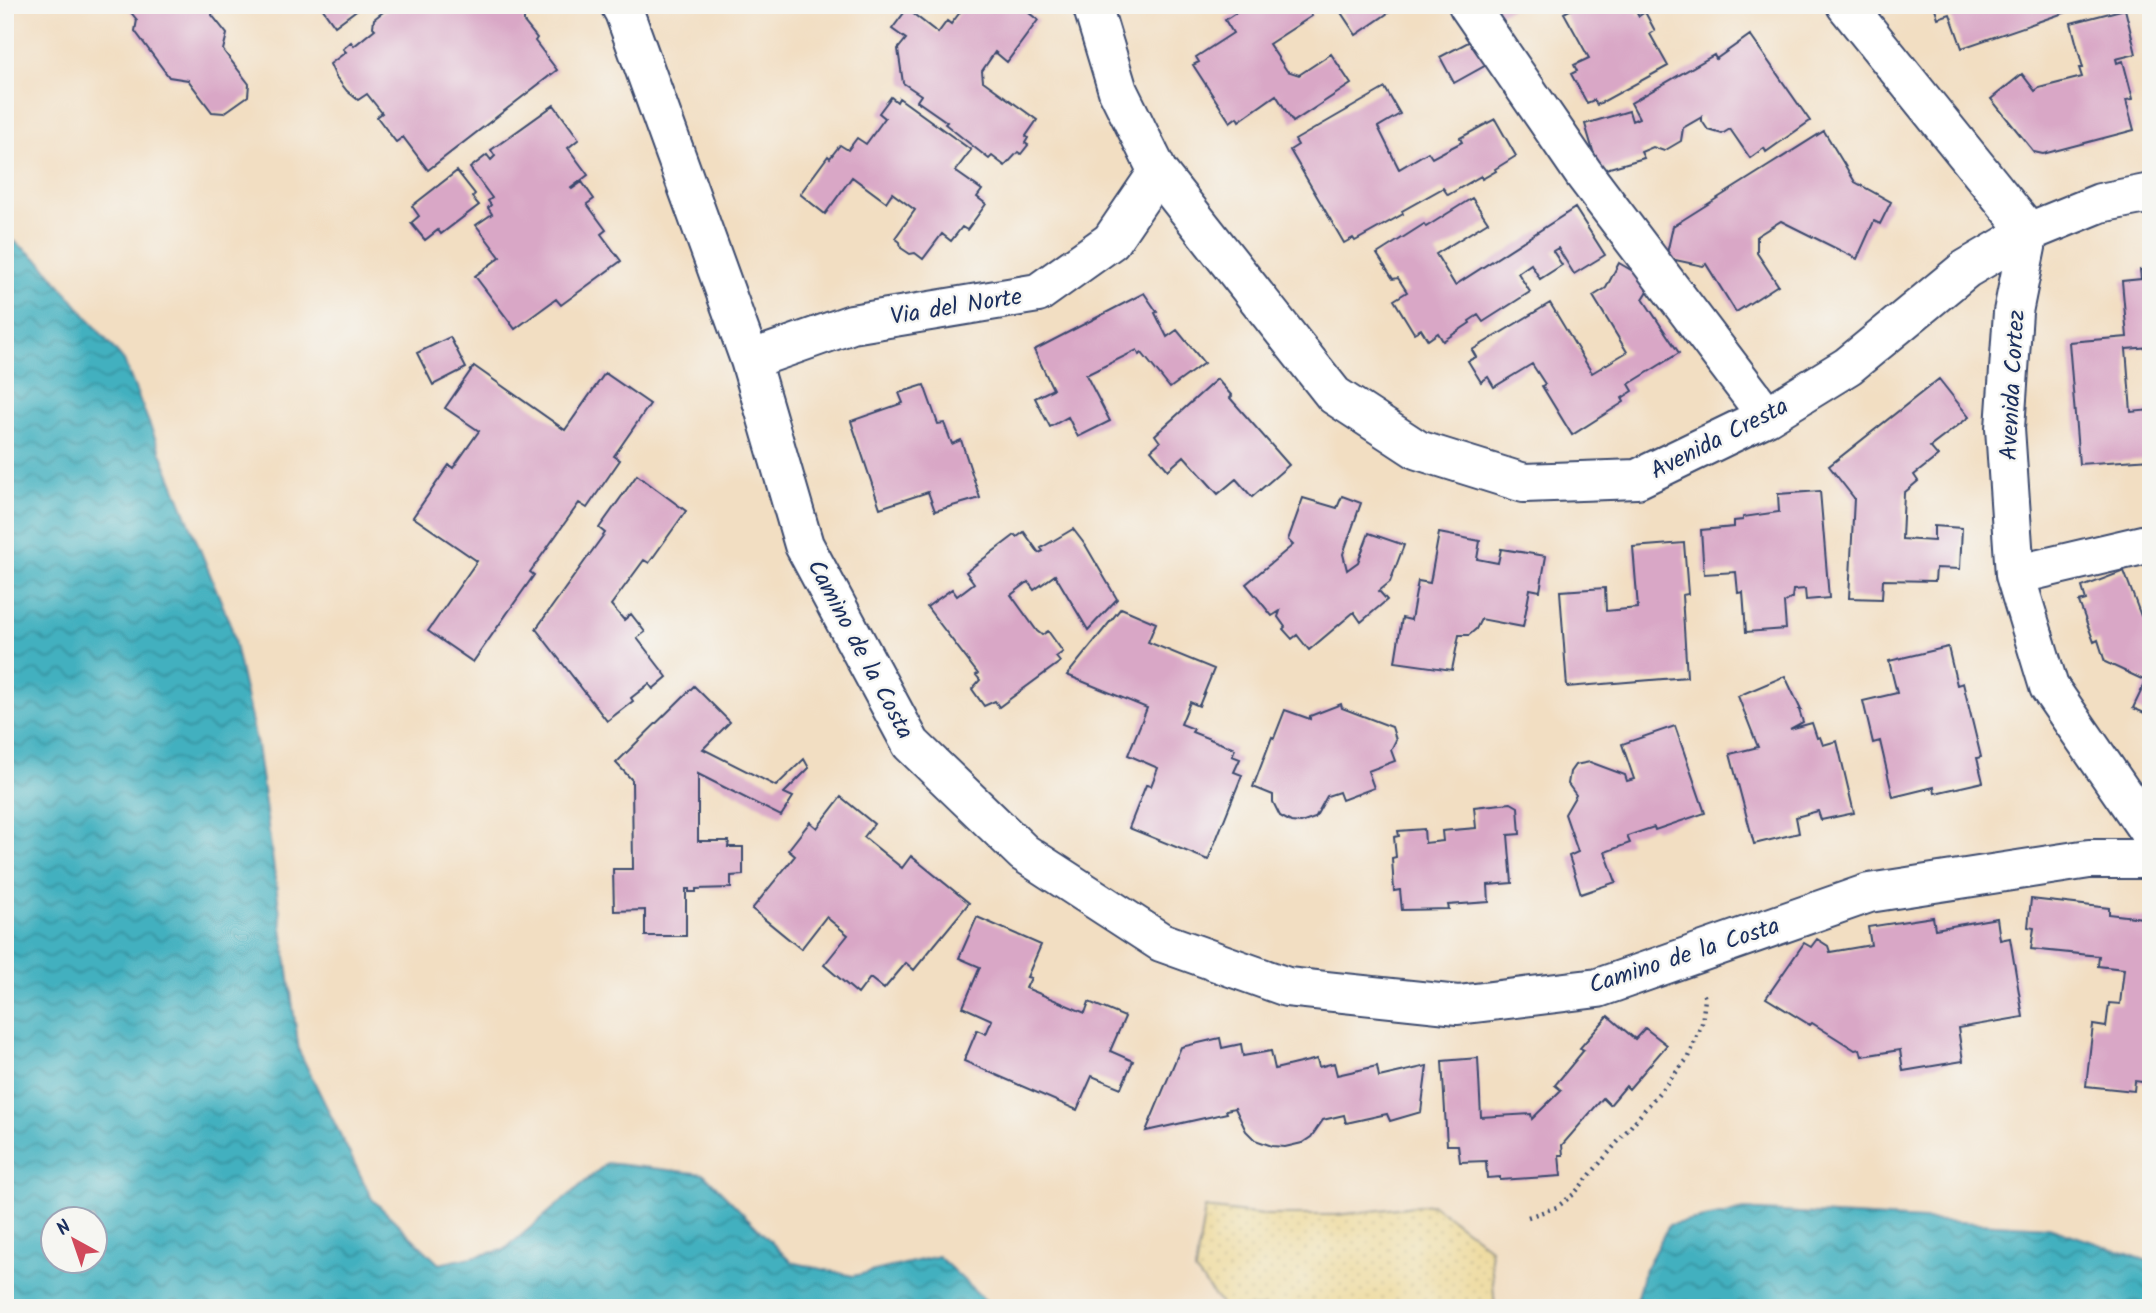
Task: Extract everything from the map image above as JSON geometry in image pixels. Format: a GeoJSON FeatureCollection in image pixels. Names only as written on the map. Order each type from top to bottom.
{"type":"FeatureCollection","features":[{"type":"Feature","properties":{"kind":"street","name":"Camino de la Costa"},"geometry":{"type":"LineString","coordinates":[[620,5],[750,360],[804,545],[911,744],[1024,853],[1161,942],[1287,987],[1458,1005],[1598,988],[1868,893],[2089,859],[2151,859]]}},
{"type":"Feature","properties":{"kind":"street","name":"Avenida Cresta"},"geometry":{"type":"LineString","coordinates":[[1092,5],[1118,91],[1158,172],[1334,395],[1418,450],[1524,482],[1637,479],[1768,416],[1848,366],[1966,269],[2029,232],[2100,204],[2151,193]]}},
{"type":"Feature","properties":{"kind":"street"},"geometry":{"type":"LineString","coordinates":[[1468,5],[1584,174],[1768,416]]}},
{"type":"Feature","properties":{"kind":"street"},"geometry":{"type":"LineString","coordinates":[[1846,5],[2029,232]]}},
{"type":"Feature","properties":{"kind":"street","name":"Via del Norte"},"geometry":{"type":"LineString","coordinates":[[750,360],[852,324],[1038,293],[1111,241],[1158,172]]}},
{"type":"Feature","properties":{"kind":"street","name":"Avenida Cortez"},"geometry":{"type":"LineString","coordinates":[[2029,232],[2013,312],[2005,428],[2015,575],[2049,687],[2151,835]]}},
{"type":"Feature","properties":{"kind":"street"},"geometry":{"type":"LineString","coordinates":[[2015,575],[2151,543]]}},
{"type":"Feature","properties":{"kind":"path"},"geometry":{"type":"LineString","coordinates":[[1528,1217],[1557,1207],[1574,1194],[1689,1057],[1702,1024],[1705,999],[1702,989]]}},
{"type":"Feature","properties":{"kind":"sand"},"geometry":{"type":"Polygon","coordinates":[[[1432,1204],[1490,1248],[1495,1308],[1224,1308],[1195,1271],[1205,1208],[1263,1215],[1337,1215],[1432,1204]]]}},
{"type":"Feature","properties":{"kind":"water"},"geometry":{"type":"Polygon","coordinates":[[[5,234],[41,262],[124,361],[231,626],[257,746],[299,1051],[372,1199],[439,1264],[504,1250],[607,1163],[704,1174],[791,1262],[853,1276],[938,1256],[988,1303],[1019,1308],[5,1308],[5,234]]]}},
{"type":"Feature","properties":{"kind":"water"},"geometry":{"type":"Polygon","coordinates":[[[1745,1210],[2049,1227],[2151,1262],[2151,1308],[1634,1308],[1644,1271],[1669,1225],[1745,1210]]]}},
{"type":"Feature","properties":{"kind":"building"},"geometry":{"type":"Polygon","coordinates":[[[125,5],[215,5],[212,15],[227,34],[223,50],[249,84],[248,96],[224,113],[212,112],[188,80],[169,77],[135,31],[137,20],[125,5]]]}},
{"type":"Feature","properties":{"kind":"building"},"geometry":{"type":"Polygon","coordinates":[[[320,5],[363,5],[335,26],[320,5]]]}},
{"type":"Feature","properties":{"kind":"building"},"geometry":{"type":"Polygon","coordinates":[[[392,5],[524,5],[524,22],[557,70],[428,170],[403,137],[396,142],[377,117],[382,113],[367,94],[358,100],[336,77],[330,64],[346,52],[343,49],[351,42],[354,46],[375,29],[374,19],[392,5]]]}},
{"type":"Feature","properties":{"kind":"building"},"geometry":{"type":"Polygon","coordinates":[[[953,5],[1035,5],[1029,13],[1038,20],[1007,62],[995,52],[982,71],[983,81],[1037,120],[1026,136],[1028,138],[1025,143],[1028,145],[1005,166],[992,156],[989,159],[945,124],[947,122],[917,101],[921,95],[903,83],[898,49],[906,39],[892,29],[907,9],[938,33],[947,21],[951,24],[961,11],[953,5]]]}},
{"type":"Feature","properties":{"kind":"building"},"geometry":{"type":"Polygon","coordinates":[[[1248,5],[1305,5],[1312,16],[1269,44],[1287,71],[1299,75],[1331,54],[1351,84],[1293,122],[1276,95],[1239,121],[1237,117],[1230,122],[1193,65],[1199,62],[1196,57],[1233,33],[1225,20],[1248,5]]]}},
{"type":"Feature","properties":{"kind":"building"},"geometry":{"type":"Polygon","coordinates":[[[1336,5],[1387,5],[1391,11],[1356,35],[1336,5]]]}},
{"type":"Feature","properties":{"kind":"building"},"geometry":{"type":"Polygon","coordinates":[[[1491,5],[1518,5],[1496,16],[1491,5]]]}},
{"type":"Feature","properties":{"kind":"building"},"geometry":{"type":"Polygon","coordinates":[[[1579,5],[1633,5],[1639,16],[1645,12],[1655,31],[1650,34],[1668,66],[1597,105],[1594,100],[1587,103],[1571,74],[1577,71],[1574,65],[1589,58],[1564,13],[1579,5]]]}},
{"type":"Feature","properties":{"kind":"building"},"geometry":{"type":"Polygon","coordinates":[[[1934,5],[2084,6],[1962,48],[1950,14],[1938,18],[1934,5]]]}},
{"type":"Feature","properties":{"kind":"building"},"geometry":{"type":"Polygon","coordinates":[[[2125,9],[2136,54],[2116,59],[2117,63],[2123,61],[2133,99],[2126,100],[2134,130],[2043,154],[2034,152],[1991,99],[2022,74],[2035,91],[2082,77],[2079,68],[2083,68],[2071,23],[2125,9]]]}},
{"type":"Feature","properties":{"kind":"building"},"geometry":{"type":"Polygon","coordinates":[[[1750,35],[1810,121],[1766,152],[1764,148],[1750,158],[1730,129],[1722,134],[1708,130],[1702,117],[1683,128],[1681,141],[1664,151],[1653,147],[1641,152],[1644,158],[1599,171],[1585,124],[1629,111],[1632,121],[1639,118],[1631,103],[1714,55],[1716,59],[1750,35]]]}},
{"type":"Feature","properties":{"kind":"building"},"geometry":{"type":"Polygon","coordinates":[[[1474,39],[1488,64],[1454,83],[1440,57],[1474,39]]]}},
{"type":"Feature","properties":{"kind":"building"},"geometry":{"type":"Polygon","coordinates":[[[1385,88],[1400,114],[1378,127],[1399,169],[1428,152],[1432,158],[1462,142],[1460,138],[1495,119],[1516,156],[1482,179],[1481,176],[1448,195],[1443,188],[1355,241],[1353,238],[1344,243],[1290,150],[1298,145],[1295,140],[1385,88]]]}},
{"type":"Feature","properties":{"kind":"building"},"geometry":{"type":"Polygon","coordinates":[[[891,97],[897,102],[899,98],[971,150],[955,171],[982,190],[977,197],[986,204],[967,230],[962,227],[951,241],[942,234],[923,259],[901,248],[900,242],[895,238],[915,210],[892,193],[886,202],[852,177],[825,214],[800,194],[828,156],[830,158],[840,145],[848,150],[857,138],[866,144],[885,118],[879,113],[891,97]]]}},
{"type":"Feature","properties":{"kind":"building"},"geometry":{"type":"Polygon","coordinates":[[[554,105],[579,139],[568,148],[588,175],[571,188],[582,182],[594,199],[587,204],[606,230],[601,234],[621,261],[561,305],[556,299],[515,329],[475,276],[500,257],[476,225],[492,214],[488,201],[492,198],[470,168],[487,155],[491,160],[495,156],[491,150],[554,105]]]}},
{"type":"Feature","properties":{"kind":"building"},"geometry":{"type":"Polygon","coordinates":[[[1824,131],[1855,182],[1891,202],[1880,224],[1874,221],[1857,259],[1781,221],[1757,236],[1757,253],[1778,285],[1736,312],[1706,264],[1703,266],[1666,258],[1673,226],[1824,131]]]}},
{"type":"Feature","properties":{"kind":"building"},"geometry":{"type":"Polygon","coordinates":[[[457,171],[475,194],[472,197],[479,205],[441,234],[438,230],[425,240],[411,223],[419,216],[412,206],[457,171]]]}},
{"type":"Feature","properties":{"kind":"building"},"geometry":{"type":"Polygon","coordinates":[[[1472,198],[1488,222],[1436,254],[1455,285],[1575,208],[1605,255],[1574,274],[1558,248],[1553,251],[1562,265],[1540,279],[1531,264],[1518,273],[1530,292],[1483,322],[1478,315],[1443,341],[1438,333],[1428,340],[1421,329],[1414,333],[1394,300],[1407,292],[1398,278],[1393,279],[1377,254],[1472,198]]]}},
{"type":"Feature","properties":{"kind":"building"},"geometry":{"type":"Polygon","coordinates":[[[1619,263],[1653,283],[1643,299],[1679,353],[1629,384],[1633,391],[1622,398],[1624,402],[1572,435],[1532,364],[1494,387],[1488,377],[1481,382],[1468,361],[1476,357],[1472,350],[1550,303],[1592,373],[1627,352],[1593,296],[1606,288],[1619,263]]]}},
{"type":"Feature","properties":{"kind":"building"},"geometry":{"type":"Polygon","coordinates":[[[2151,269],[2151,347],[2126,349],[2131,412],[2151,410],[2151,459],[2079,464],[2069,342],[2127,337],[2122,281],[2141,279],[2140,270],[2151,269]]]}},
{"type":"Feature","properties":{"kind":"building"},"geometry":{"type":"Polygon","coordinates":[[[1144,293],[1157,312],[1155,313],[1167,337],[1177,330],[1204,363],[1170,388],[1137,350],[1086,375],[1110,421],[1078,437],[1068,417],[1050,427],[1035,398],[1053,389],[1034,350],[1144,293]]]}},
{"type":"Feature","properties":{"kind":"building"},"geometry":{"type":"Polygon","coordinates":[[[450,337],[466,368],[433,385],[417,353],[450,337]]]}},
{"type":"Feature","properties":{"kind":"building"},"geometry":{"type":"Polygon","coordinates":[[[474,366],[565,430],[605,373],[650,404],[614,456],[620,460],[587,508],[579,503],[530,572],[534,575],[473,662],[428,631],[477,561],[413,517],[449,465],[453,468],[479,431],[445,408],[474,366]]]}},
{"type":"Feature","properties":{"kind":"building"},"geometry":{"type":"Polygon","coordinates":[[[1217,379],[1232,396],[1230,398],[1289,465],[1252,497],[1236,479],[1218,494],[1184,456],[1168,470],[1151,450],[1160,442],[1155,435],[1217,379]]]}},
{"type":"Feature","properties":{"kind":"building"},"geometry":{"type":"Polygon","coordinates":[[[1939,379],[1969,417],[1930,447],[1938,456],[1914,475],[1918,481],[1904,493],[1902,539],[1934,541],[1934,526],[1962,528],[1960,569],[1936,568],[1935,581],[1883,580],[1882,599],[1849,598],[1854,498],[1829,466],[1939,379]]]}},
{"type":"Feature","properties":{"kind":"building"},"geometry":{"type":"Polygon","coordinates":[[[924,385],[938,424],[944,423],[952,444],[961,440],[980,498],[935,511],[928,492],[880,508],[851,421],[903,403],[899,393],[924,385]]]}},
{"type":"Feature","properties":{"kind":"building"},"geometry":{"type":"Polygon","coordinates":[[[637,475],[686,511],[649,563],[644,560],[611,605],[624,620],[631,614],[645,632],[637,638],[667,677],[653,689],[649,684],[631,698],[633,701],[607,721],[536,629],[605,533],[599,528],[637,475]]]}},
{"type":"Feature","properties":{"kind":"building"},"geometry":{"type":"Polygon","coordinates":[[[1820,491],[1829,598],[1806,600],[1805,589],[1793,590],[1792,598],[1784,603],[1786,629],[1746,632],[1743,592],[1738,593],[1736,572],[1704,574],[1701,530],[1734,527],[1734,521],[1743,520],[1743,517],[1779,512],[1778,494],[1820,491]]]}},
{"type":"Feature","properties":{"kind":"building"},"geometry":{"type":"Polygon","coordinates":[[[1342,496],[1361,503],[1343,554],[1347,570],[1358,562],[1369,533],[1404,545],[1390,582],[1379,591],[1387,600],[1361,622],[1354,612],[1309,650],[1297,635],[1292,639],[1283,629],[1285,627],[1278,617],[1280,611],[1272,616],[1246,584],[1293,545],[1288,540],[1303,498],[1337,508],[1342,496]]]}},
{"type":"Feature","properties":{"kind":"building"},"geometry":{"type":"Polygon","coordinates":[[[1073,529],[1117,599],[1088,630],[1055,575],[1034,590],[1028,582],[1011,595],[1037,631],[1042,635],[1048,631],[1063,652],[1056,657],[1060,662],[999,707],[995,701],[984,706],[972,689],[980,680],[976,675],[978,674],[927,607],[952,589],[957,596],[974,583],[966,572],[1015,535],[1017,537],[1024,532],[1039,553],[1043,551],[1041,548],[1073,529]]]}},
{"type":"Feature","properties":{"kind":"building"},"geometry":{"type":"Polygon","coordinates":[[[1439,533],[1480,541],[1477,559],[1498,563],[1501,549],[1546,556],[1540,591],[1530,589],[1523,627],[1481,619],[1469,635],[1459,635],[1452,670],[1395,662],[1402,618],[1411,620],[1418,581],[1430,583],[1439,533]]]}},
{"type":"Feature","properties":{"kind":"building"},"geometry":{"type":"Polygon","coordinates":[[[1684,543],[1688,594],[1682,595],[1687,677],[1567,687],[1560,591],[1605,588],[1606,611],[1638,608],[1633,547],[1684,543]]]}},
{"type":"Feature","properties":{"kind":"building"},"geometry":{"type":"Polygon","coordinates":[[[2124,571],[2141,616],[2151,620],[2151,716],[2133,708],[2146,681],[2105,662],[2098,640],[2094,642],[2079,602],[2086,600],[2082,587],[2124,571]]]}},
{"type":"Feature","properties":{"kind":"building"},"geometry":{"type":"Polygon","coordinates":[[[1121,608],[1156,623],[1148,642],[1214,669],[1199,706],[1190,702],[1181,724],[1194,729],[1192,732],[1235,749],[1232,756],[1240,759],[1234,772],[1242,775],[1208,860],[1129,828],[1146,785],[1151,786],[1158,768],[1128,755],[1147,708],[1067,675],[1121,608]]]}},
{"type":"Feature","properties":{"kind":"building"},"geometry":{"type":"Polygon","coordinates":[[[1948,647],[1957,685],[1963,683],[1981,757],[1977,758],[1983,782],[1935,793],[1934,787],[1893,797],[1880,741],[1873,743],[1863,701],[1897,693],[1889,661],[1948,647]]]}},
{"type":"Feature","properties":{"kind":"building"},"geometry":{"type":"Polygon","coordinates":[[[1785,676],[1801,710],[1803,722],[1790,729],[1812,723],[1817,738],[1820,737],[1823,745],[1837,741],[1854,813],[1821,820],[1818,811],[1796,817],[1799,833],[1754,844],[1730,754],[1758,747],[1738,696],[1785,676]]]}},
{"type":"Feature","properties":{"kind":"building"},"geometry":{"type":"Polygon","coordinates":[[[694,686],[730,722],[703,749],[776,786],[804,759],[809,768],[784,793],[793,797],[781,816],[698,774],[698,841],[729,841],[728,847],[743,847],[743,875],[731,876],[731,888],[696,889],[696,892],[686,889],[686,936],[645,936],[645,910],[614,911],[613,869],[633,869],[632,780],[616,763],[694,686]]]}},
{"type":"Feature","properties":{"kind":"building"},"geometry":{"type":"Polygon","coordinates":[[[1341,704],[1342,708],[1392,727],[1396,740],[1391,750],[1395,761],[1368,771],[1374,788],[1342,800],[1339,792],[1327,796],[1315,818],[1301,823],[1291,822],[1280,816],[1273,802],[1273,795],[1253,787],[1272,737],[1274,738],[1285,710],[1310,719],[1310,716],[1341,704]]]}},
{"type":"Feature","properties":{"kind":"building"},"geometry":{"type":"Polygon","coordinates":[[[1675,726],[1705,813],[1655,830],[1654,827],[1627,836],[1630,843],[1605,852],[1616,882],[1581,894],[1569,856],[1578,852],[1565,814],[1576,795],[1568,784],[1570,772],[1575,765],[1590,762],[1625,775],[1627,781],[1634,779],[1622,744],[1675,726]]]}},
{"type":"Feature","properties":{"kind":"building"},"geometry":{"type":"Polygon","coordinates":[[[841,797],[874,824],[864,837],[902,868],[911,856],[969,903],[914,970],[906,963],[884,989],[870,978],[858,994],[824,965],[848,935],[826,917],[801,949],[752,909],[795,856],[788,850],[810,822],[817,828],[841,797]]]}},
{"type":"Feature","properties":{"kind":"building"},"geometry":{"type":"Polygon","coordinates":[[[1511,803],[1518,807],[1520,834],[1508,835],[1512,883],[1488,885],[1489,902],[1448,905],[1449,909],[1402,910],[1400,890],[1394,891],[1392,858],[1396,857],[1394,837],[1399,836],[1398,831],[1424,829],[1425,843],[1443,841],[1442,831],[1476,828],[1474,807],[1511,803]]]}},
{"type":"Feature","properties":{"kind":"building"},"geometry":{"type":"Polygon","coordinates":[[[2031,899],[2109,908],[2109,914],[2151,919],[2151,1083],[2135,1081],[2134,1091],[2086,1086],[2093,1025],[2106,1027],[2109,1003],[2120,1004],[2124,969],[2098,966],[2099,956],[2031,949],[2034,928],[2028,927],[2031,899]]]}},
{"type":"Feature","properties":{"kind":"building"},"geometry":{"type":"Polygon","coordinates":[[[977,917],[1041,945],[1027,977],[1031,978],[1026,988],[1085,1013],[1089,1002],[1125,1017],[1110,1051],[1133,1061],[1121,1088],[1092,1076],[1077,1110],[964,1061],[977,1030],[986,1034],[992,1020],[963,1007],[980,967],[959,958],[977,917]]]}},
{"type":"Feature","properties":{"kind":"building"},"geometry":{"type":"Polygon","coordinates":[[[1933,917],[1935,929],[1997,918],[2000,940],[2010,938],[2023,1017],[1958,1028],[1963,1061],[1903,1071],[1900,1050],[1862,1056],[1860,1049],[1855,1050],[1766,998],[1804,943],[1811,947],[1817,939],[1828,946],[1830,952],[1871,945],[1868,927],[1933,917]]]}},
{"type":"Feature","properties":{"kind":"building"},"geometry":{"type":"Polygon","coordinates":[[[1608,1016],[1635,1039],[1645,1028],[1667,1045],[1629,1089],[1626,1086],[1610,1105],[1603,1098],[1562,1145],[1563,1155],[1559,1155],[1561,1176],[1500,1180],[1500,1177],[1487,1178],[1486,1161],[1460,1162],[1458,1145],[1447,1145],[1442,1061],[1478,1058],[1481,1117],[1531,1114],[1532,1119],[1561,1090],[1555,1085],[1584,1050],[1580,1048],[1608,1016]]]}},
{"type":"Feature","properties":{"kind":"building"},"geometry":{"type":"Polygon","coordinates":[[[1220,1038],[1222,1048],[1241,1044],[1243,1056],[1271,1051],[1275,1069],[1317,1059],[1319,1067],[1334,1063],[1337,1075],[1377,1066],[1379,1077],[1427,1066],[1421,1112],[1390,1121],[1387,1114],[1346,1123],[1344,1115],[1323,1120],[1311,1137],[1302,1143],[1285,1147],[1255,1140],[1246,1131],[1235,1108],[1226,1110],[1227,1113],[1146,1131],[1181,1047],[1220,1038]]]}}]}
